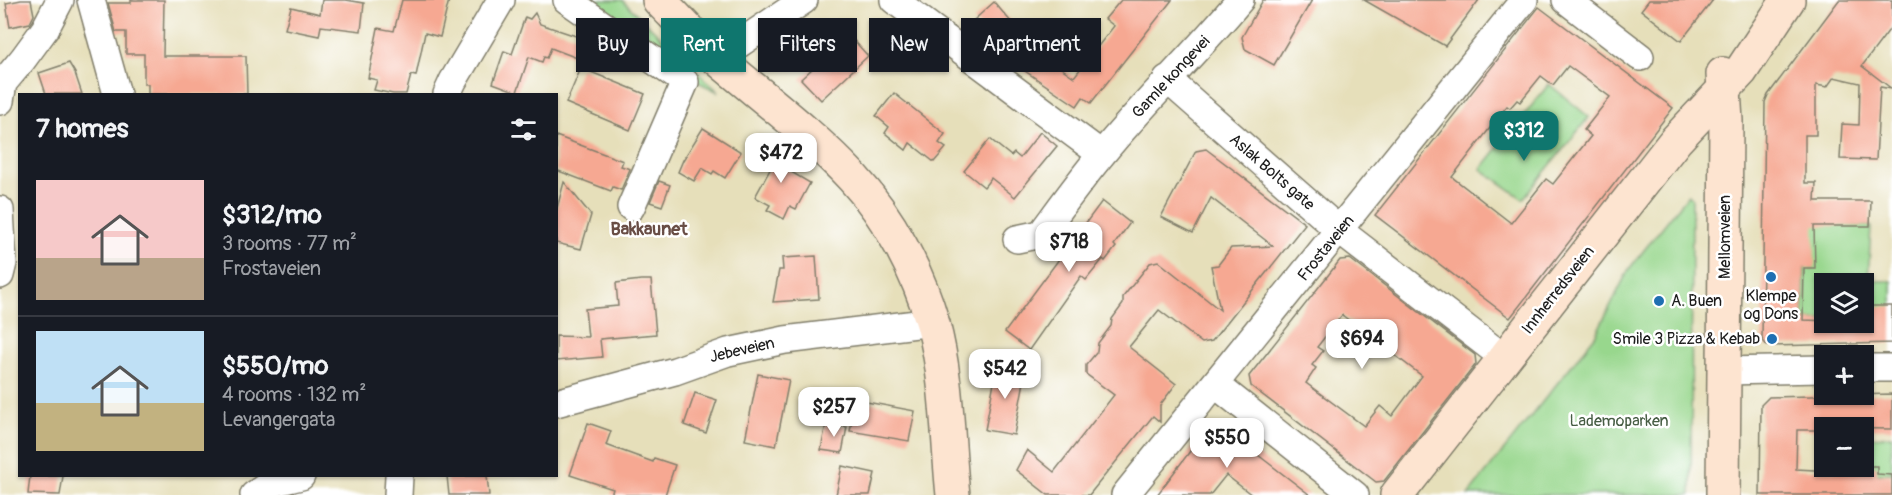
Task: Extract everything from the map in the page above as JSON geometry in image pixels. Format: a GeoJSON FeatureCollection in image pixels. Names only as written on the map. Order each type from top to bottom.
{"type":"FeatureCollection","features":[{"type":"Feature","properties":{"kind":"main road"},"geometry":{"type":"LineString","coordinates":[[659,0],[677,18]]}},
{"type":"Feature","properties":{"kind":"main road"},"geometry":{"type":"LineString","coordinates":[[1724,88],[1723,68],[1738,38],[1766,0]]}},
{"type":"Feature","properties":{"kind":"main road","name":"Innherredsveien"},"geometry":{"type":"LineString","coordinates":[[1397,495],[1676,140],[1741,71],[1788,0]]}},
{"type":"Feature","properties":{"kind":"main road"},"geometry":{"type":"LineString","coordinates":[[734,72],[810,137],[853,178],[881,213],[903,251],[933,322],[941,360],[953,495]]}},
{"type":"Feature","properties":{"kind":"main road","name":"Mellomveien"},"geometry":{"type":"LineString","coordinates":[[1723,495],[1726,121],[1724,88]]}},
{"type":"Feature","properties":{"kind":"street"},"geometry":{"type":"LineString","coordinates":[[0,102],[3,83],[45,29],[60,0]]}},
{"type":"Feature","properties":{"kind":"street"},"geometry":{"type":"LineString","coordinates":[[91,0],[117,93]]}},
{"type":"Feature","properties":{"kind":"street"},"geometry":{"type":"LineString","coordinates":[[447,93],[501,0]]}},
{"type":"Feature","properties":{"kind":"street"},"geometry":{"type":"LineString","coordinates":[[567,0],[685,82],[632,207]]}},
{"type":"Feature","properties":{"kind":"street"},"geometry":{"type":"LineString","coordinates":[[746,39],[804,0]]}},
{"type":"Feature","properties":{"kind":"street"},"geometry":{"type":"LineString","coordinates":[[894,0],[1101,154]]}},
{"type":"Feature","properties":{"kind":"street","name":"Gamle kongevei"},"geometry":{"type":"LineString","coordinates":[[1017,239],[1041,234],[1101,154],[1167,79],[1211,35],[1240,0]]}},
{"type":"Feature","properties":{"kind":"street","name":"Frostaveien"},"geometry":{"type":"LineString","coordinates":[[1125,495],[1524,0]]}},
{"type":"Feature","properties":{"kind":"street"},"geometry":{"type":"LineString","coordinates":[[1566,0],[1640,57]]}},
{"type":"Feature","properties":{"kind":"street","name":"Aslak Bolts gate"},"geometry":{"type":"LineString","coordinates":[[1167,79],[1340,231],[1494,350]]}},
{"type":"Feature","properties":{"kind":"street"},"geometry":{"type":"LineString","coordinates":[[0,210],[3,263],[0,275]]}},
{"type":"Feature","properties":{"kind":"street","name":"Jebeveien"},"geometry":{"type":"LineString","coordinates":[[558,402],[675,371],[728,352],[785,340],[933,322]]}},
{"type":"Feature","properties":{"kind":"street"},"geometry":{"type":"LineString","coordinates":[[1874,369],[1892,368]]}},
{"type":"Feature","properties":{"kind":"street"},"geometry":{"type":"LineString","coordinates":[[1724,371],[1814,369]]}},
{"type":"Feature","properties":{"kind":"street"},"geometry":{"type":"LineString","coordinates":[[1215,384],[1355,495]]}},
{"type":"Feature","properties":{"kind":"street"},"geometry":{"type":"LineString","coordinates":[[254,495],[271,483],[297,477]]}},
{"type":"Feature","properties":{"kind":"street"},"geometry":{"type":"LineString","coordinates":[[398,495],[399,477]]}},
{"type":"Feature","properties":{"kind":"green space"},"geometry":{"type":"Polygon","coordinates":[[[589,0],[622,0],[641,18],[615,18],[589,0]]]}},
{"type":"Feature","properties":{"kind":"green space"},"geometry":{"type":"Polygon","coordinates":[[[649,26],[661,37],[661,49],[649,41],[649,26]]]}},
{"type":"Feature","properties":{"kind":"green space"},"geometry":{"type":"Polygon","coordinates":[[[685,72],[698,72],[719,92],[689,78],[685,72]]]}},
{"type":"Feature","properties":{"kind":"green space"},"geometry":{"type":"Polygon","coordinates":[[[1549,84],[1589,117],[1523,199],[1481,169],[1549,84]]]}},
{"type":"Feature","properties":{"kind":"green space","name":"Lademoparken"},"geometry":{"type":"Polygon","coordinates":[[[1688,195],[1692,198],[1691,495],[1468,495],[1595,336],[1629,269],[1688,195]]]}},
{"type":"Feature","properties":{"kind":"green space"},"geometry":{"type":"Polygon","coordinates":[[[1804,225],[1871,226],[1868,273],[1814,273],[1814,320],[1803,320],[1805,268],[1814,268],[1804,225]]]}},
{"type":"Feature","properties":{"kind":"green space"},"geometry":{"type":"Polygon","coordinates":[[[1874,281],[1892,281],[1892,308],[1874,307],[1874,281]]]}},
{"type":"Feature","properties":{"kind":"green space"},"geometry":{"type":"Polygon","coordinates":[[[1892,436],[1892,473],[1874,473],[1874,437],[1892,436]]]}},
{"type":"Feature","properties":{"kind":"building"},"geometry":{"type":"Polygon","coordinates":[[[31,0],[34,15],[30,23],[10,27],[6,3],[31,0]]]}},
{"type":"Feature","properties":{"kind":"building"},"geometry":{"type":"Polygon","coordinates":[[[131,0],[164,0],[163,56],[246,56],[247,93],[148,93],[148,84],[144,84],[144,54],[126,54],[126,32],[116,32],[108,3],[131,3],[131,0]]]}},
{"type":"Feature","properties":{"kind":"building"},"geometry":{"type":"Polygon","coordinates":[[[322,0],[364,3],[361,31],[321,26],[319,36],[285,29],[291,7],[320,14],[322,0]]]}},
{"type":"Feature","properties":{"kind":"building"},"geometry":{"type":"Polygon","coordinates":[[[402,0],[449,0],[440,37],[425,33],[416,76],[411,75],[406,93],[374,90],[377,80],[368,78],[378,28],[394,31],[402,0]]]}},
{"type":"Feature","properties":{"kind":"building"},"geometry":{"type":"Polygon","coordinates":[[[1121,0],[1172,0],[1091,103],[1083,97],[1077,106],[1026,72],[1067,72],[1074,77],[1078,72],[1101,72],[1101,43],[1114,26],[1105,19],[1121,0]]]}},
{"type":"Feature","properties":{"kind":"building"},"geometry":{"type":"Polygon","coordinates":[[[1263,0],[1312,0],[1274,65],[1245,49],[1242,37],[1263,0]]]}},
{"type":"Feature","properties":{"kind":"building"},"geometry":{"type":"Polygon","coordinates":[[[1364,0],[1479,0],[1445,46],[1364,0]]]}},
{"type":"Feature","properties":{"kind":"building"},"geometry":{"type":"Polygon","coordinates":[[[1649,0],[1713,0],[1681,41],[1641,10],[1649,0]]]}},
{"type":"Feature","properties":{"kind":"building"},"geometry":{"type":"Polygon","coordinates":[[[1839,0],[1892,0],[1892,26],[1862,66],[1892,89],[1880,87],[1876,160],[1840,159],[1842,124],[1859,125],[1860,83],[1834,77],[1827,87],[1816,85],[1816,135],[1805,135],[1805,183],[1816,183],[1815,201],[1871,201],[1870,226],[1814,226],[1815,268],[1804,268],[1803,320],[1814,320],[1814,333],[1874,333],[1874,306],[1892,306],[1892,343],[1767,346],[1762,339],[1765,102],[1839,0]]]}},
{"type":"Feature","properties":{"kind":"building"},"geometry":{"type":"Polygon","coordinates":[[[994,2],[1008,18],[976,18],[994,2]]]}},
{"type":"Feature","properties":{"kind":"building"},"geometry":{"type":"Polygon","coordinates":[[[1539,7],[1673,108],[1510,318],[1375,215],[1539,7]],[[1568,66],[1553,85],[1541,76],[1520,102],[1517,100],[1510,108],[1507,106],[1452,177],[1511,223],[1546,179],[1553,184],[1591,136],[1584,130],[1610,97],[1568,66]]]}},
{"type":"Feature","properties":{"kind":"building"},"geometry":{"type":"Polygon","coordinates":[[[535,13],[540,24],[576,36],[576,58],[551,48],[547,58],[544,57],[542,62],[529,57],[517,92],[493,83],[504,51],[512,54],[525,17],[530,19],[535,13]]]}},
{"type":"Feature","properties":{"kind":"building"},"geometry":{"type":"Polygon","coordinates":[[[857,44],[868,56],[857,66],[857,44]]]}},
{"type":"Feature","properties":{"kind":"building"},"geometry":{"type":"Polygon","coordinates":[[[69,63],[82,93],[46,93],[39,73],[69,63]]]}},
{"type":"Feature","properties":{"kind":"building"},"geometry":{"type":"Polygon","coordinates":[[[579,72],[591,72],[645,94],[630,130],[566,103],[579,72]]]}},
{"type":"Feature","properties":{"kind":"building"},"geometry":{"type":"Polygon","coordinates":[[[809,72],[851,72],[821,100],[801,79],[809,72]]]}},
{"type":"Feature","properties":{"kind":"building"},"geometry":{"type":"Polygon","coordinates":[[[894,93],[945,134],[939,143],[946,148],[934,162],[910,143],[906,150],[885,133],[889,127],[876,116],[894,93]]]}},
{"type":"Feature","properties":{"kind":"building"},"geometry":{"type":"Polygon","coordinates":[[[703,128],[741,152],[725,178],[714,171],[712,174],[702,168],[694,181],[678,172],[703,128]]]}},
{"type":"Feature","properties":{"kind":"building"},"geometry":{"type":"Polygon","coordinates":[[[1040,132],[1057,146],[1015,197],[991,178],[984,187],[964,171],[990,139],[1011,156],[1014,153],[1020,158],[1040,132]]]}},
{"type":"Feature","properties":{"kind":"building"},"geometry":{"type":"Polygon","coordinates":[[[558,137],[623,161],[621,166],[630,169],[621,190],[613,187],[611,191],[558,171],[558,137]]]}},
{"type":"Feature","properties":{"kind":"building"},"geometry":{"type":"Polygon","coordinates":[[[772,141],[789,151],[781,166],[810,183],[796,209],[790,206],[784,219],[767,210],[770,205],[755,197],[773,164],[763,159],[772,141]]]}},
{"type":"Feature","properties":{"kind":"building"},"geometry":{"type":"Polygon","coordinates":[[[1206,149],[1305,224],[1212,341],[1202,343],[1159,310],[1129,347],[1176,384],[1160,405],[1160,422],[1153,416],[1089,495],[1048,495],[1016,470],[1027,450],[1054,472],[1114,395],[1086,374],[1086,365],[1097,352],[1098,343],[1123,304],[1123,297],[1150,263],[1158,261],[1220,310],[1211,266],[1218,265],[1231,248],[1273,246],[1211,198],[1193,233],[1161,217],[1196,151],[1206,149]]]}},
{"type":"Feature","properties":{"kind":"building"},"geometry":{"type":"Polygon","coordinates":[[[659,181],[670,185],[662,206],[650,202],[659,181]]]}},
{"type":"Feature","properties":{"kind":"building"},"geometry":{"type":"Polygon","coordinates":[[[564,182],[591,215],[581,249],[558,243],[558,204],[564,182]]]}},
{"type":"Feature","properties":{"kind":"building"},"geometry":{"type":"Polygon","coordinates":[[[1102,201],[1130,223],[1105,261],[1103,259],[1086,280],[1081,276],[1029,350],[1005,332],[1102,201]]]}},
{"type":"Feature","properties":{"kind":"building"},"geometry":{"type":"Polygon","coordinates":[[[816,256],[819,299],[773,302],[779,270],[783,270],[782,258],[816,256]]]}},
{"type":"Feature","properties":{"kind":"building"},"geometry":{"type":"Polygon","coordinates":[[[1350,259],[1475,355],[1476,364],[1384,481],[1376,482],[1251,386],[1249,376],[1340,260],[1350,259]],[[1342,315],[1317,347],[1323,351],[1312,365],[1316,368],[1306,383],[1364,426],[1380,406],[1392,416],[1422,376],[1342,315]]]}},
{"type":"Feature","properties":{"kind":"building"},"geometry":{"type":"Polygon","coordinates":[[[651,280],[656,334],[600,339],[602,357],[558,361],[558,336],[588,337],[585,309],[618,306],[616,283],[651,280]]]}},
{"type":"Feature","properties":{"kind":"building"},"geometry":{"type":"Polygon","coordinates":[[[997,366],[1026,371],[1014,435],[985,430],[997,366]]]}},
{"type":"Feature","properties":{"kind":"building"},"geometry":{"type":"Polygon","coordinates":[[[758,374],[789,380],[776,446],[745,440],[758,374]]]}},
{"type":"Feature","properties":{"kind":"building"},"geometry":{"type":"Polygon","coordinates":[[[695,393],[717,400],[706,433],[684,425],[695,393]]]}},
{"type":"Feature","properties":{"kind":"building"},"geometry":{"type":"Polygon","coordinates":[[[1874,394],[1892,394],[1892,429],[1874,429],[1874,417],[1814,417],[1814,430],[1797,430],[1796,469],[1814,470],[1814,477],[1874,477],[1874,466],[1877,466],[1877,474],[1892,475],[1892,495],[1760,495],[1761,405],[1769,397],[1814,396],[1814,405],[1874,405],[1874,394]]]}},
{"type":"Feature","properties":{"kind":"building"},"geometry":{"type":"Polygon","coordinates":[[[856,400],[915,411],[909,441],[850,431],[856,400]]]}},
{"type":"Feature","properties":{"kind":"building"},"geometry":{"type":"Polygon","coordinates":[[[588,423],[611,431],[606,445],[653,462],[654,458],[675,465],[665,495],[611,495],[613,489],[570,475],[588,423]]]}},
{"type":"Feature","properties":{"kind":"building"},"geometry":{"type":"Polygon","coordinates":[[[826,423],[847,427],[842,453],[821,450],[826,423]]]}},
{"type":"Feature","properties":{"kind":"building"},"geometry":{"type":"Polygon","coordinates":[[[1218,425],[1310,495],[1252,495],[1226,475],[1210,495],[1157,495],[1209,426],[1218,425]]]}},
{"type":"Feature","properties":{"kind":"building"},"geometry":{"type":"Polygon","coordinates":[[[842,466],[875,473],[870,495],[836,495],[842,466]]]}},
{"type":"Feature","properties":{"kind":"building"},"geometry":{"type":"Polygon","coordinates":[[[30,477],[63,477],[60,495],[28,494],[30,477]]]}},
{"type":"Feature","properties":{"kind":"building"},"geometry":{"type":"Polygon","coordinates":[[[447,477],[487,477],[489,495],[449,495],[447,477]]]}},
{"type":"Feature","properties":{"kind":"place","name":"Klempe og Dons"},"geometry":{"type":"Point","coordinates":[1771,277]}},
{"type":"Feature","properties":{"kind":"place","name":"A. Buen"},"geometry":{"type":"Point","coordinates":[1659,301]}},
{"type":"Feature","properties":{"kind":"place","name":"Smile 3 Pizza & Kebab"},"geometry":{"type":"Point","coordinates":[1772,339]}},
{"type":"Feature","properties":{"kind":"district","name":"Bakkaunet"},"geometry":{"type":"Point","coordinates":[649,229]}}]}
